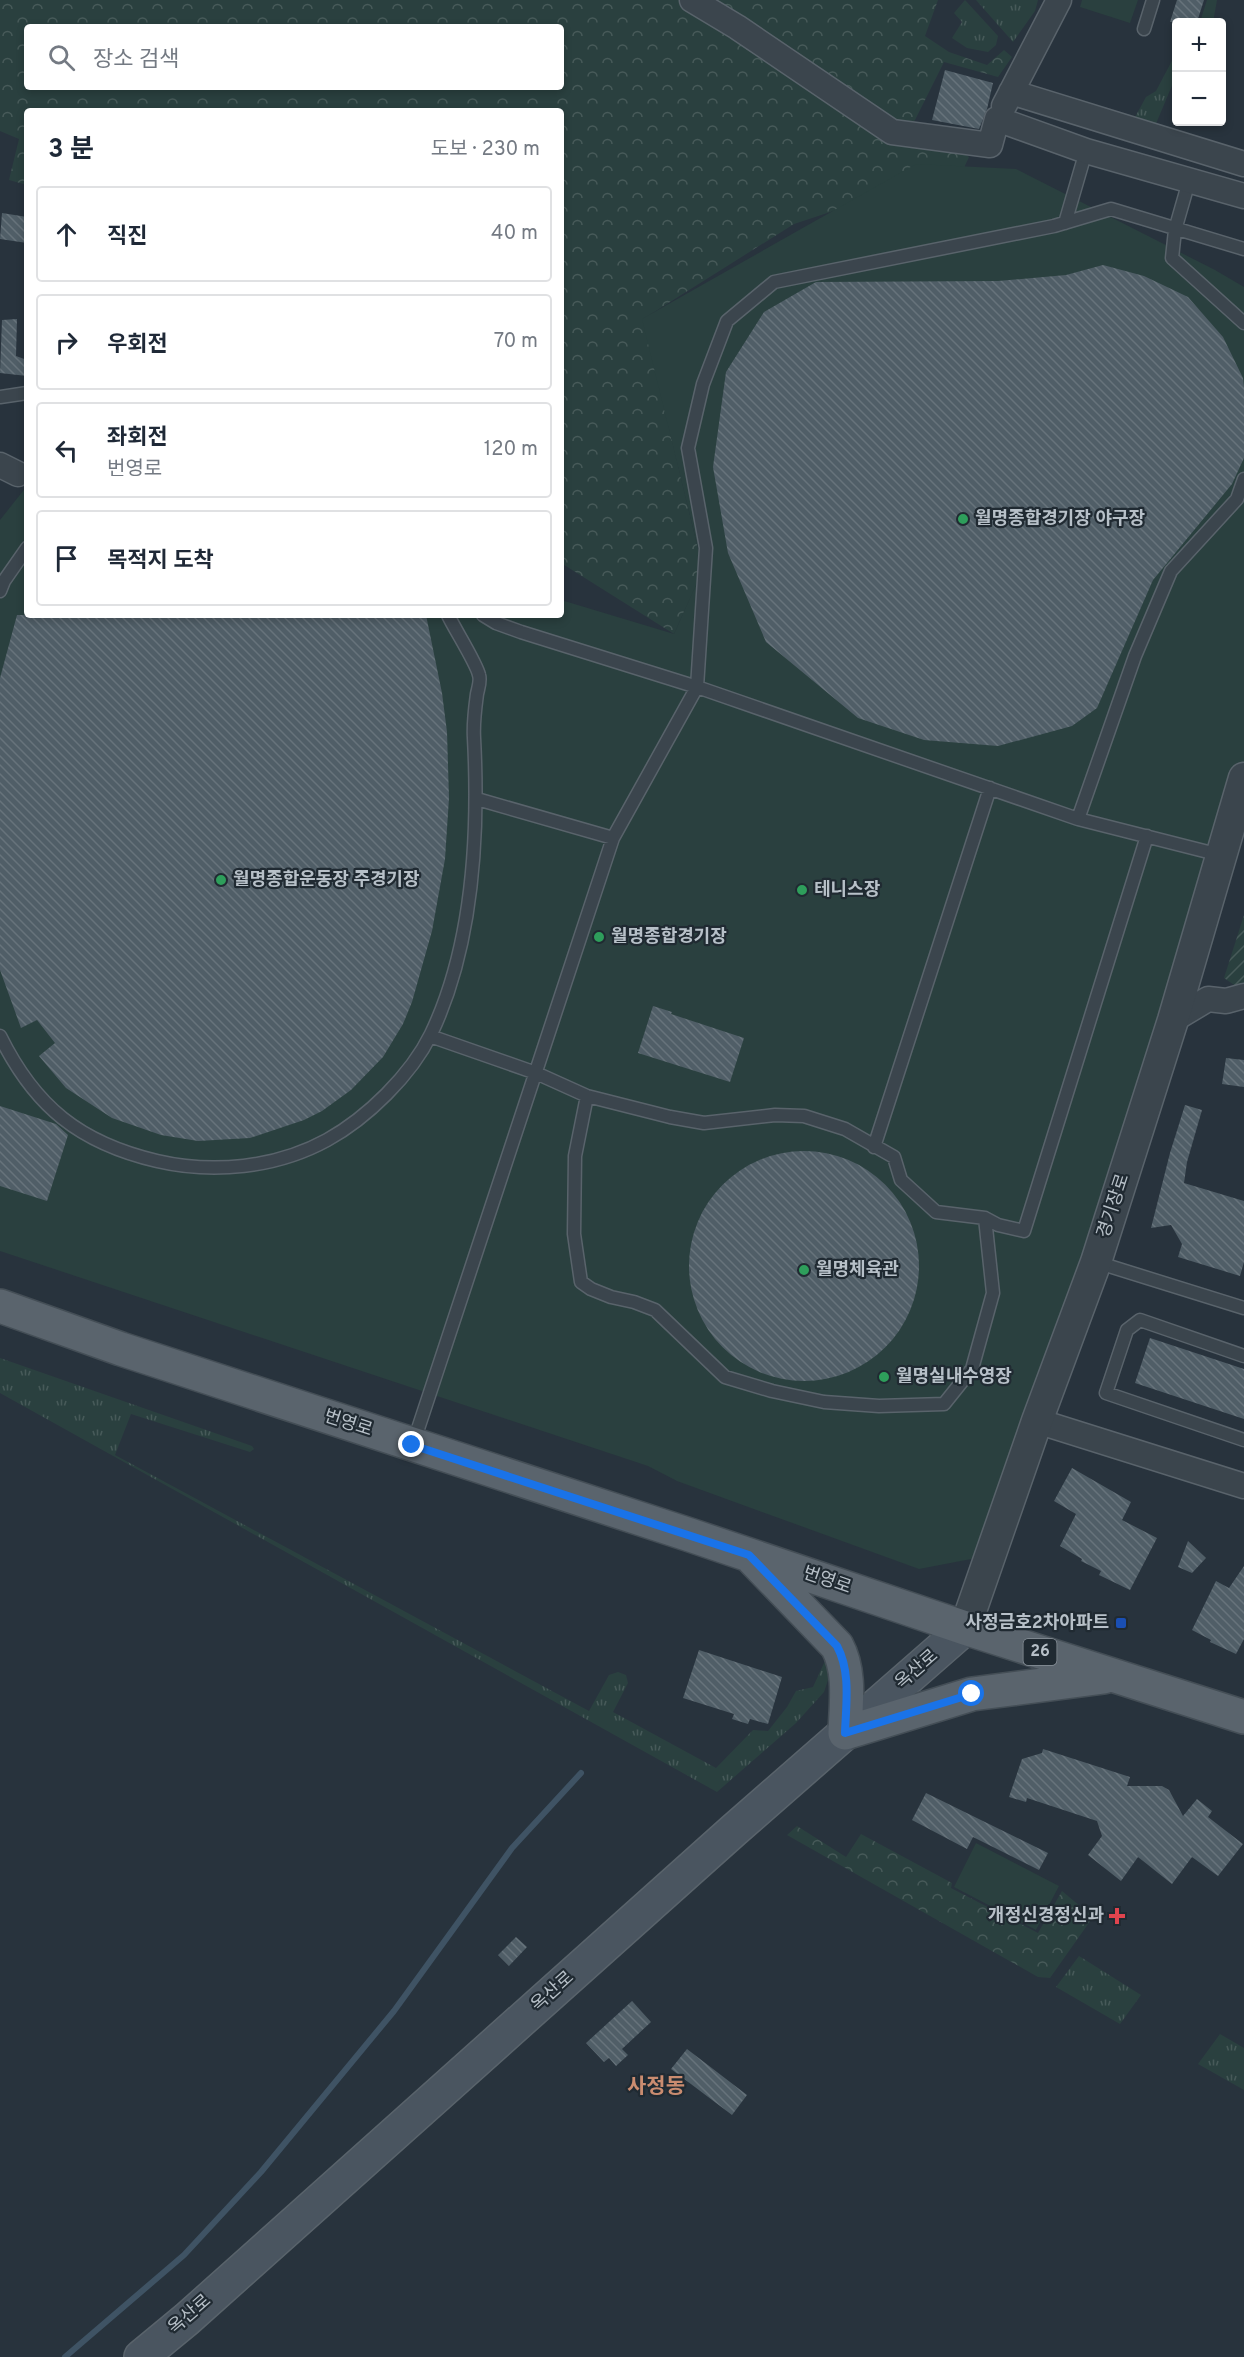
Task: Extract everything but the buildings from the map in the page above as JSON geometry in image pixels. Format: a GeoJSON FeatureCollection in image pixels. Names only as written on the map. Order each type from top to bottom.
{"type":"FeatureCollection","features":[{"type":"Feature","properties":{"kind":"main road","name":"번영로"},"geometry":{"type":"LineString","coordinates":[[0,1306],[412,1445],[1244,1717]]}},
{"type":"Feature","properties":{"kind":"main road"},"geometry":{"type":"LineString","coordinates":[[749,1555],[837,1646],[844,1659],[846,1677],[845,1733],[972,1694],[1115,1676]]}},
{"type":"Feature","properties":{"kind":"main road","name":"옥산로"},"geometry":{"type":"LineString","coordinates":[[141,2357],[187,2319],[966,1628]]}},
{"type":"Feature","properties":{"kind":"street"},"geometry":{"type":"LineString","coordinates":[[693,0],[737,27],[892,132],[990,145],[997,119],[1059,0]]}},
{"type":"Feature","properties":{"kind":"street"},"geometry":{"type":"LineString","coordinates":[[1011,92],[1243,160]]}},
{"type":"Feature","properties":{"kind":"street"},"geometry":{"type":"LineString","coordinates":[[997,119],[1086,152],[1244,196]]}},
{"type":"Feature","properties":{"kind":"street","name":"경기장로"},"geometry":{"type":"LineString","coordinates":[[966,1628],[1037,1421],[1096,1262],[1173,1020],[1244,778]]}},
{"type":"Feature","properties":{"kind":"street"},"geometry":{"type":"LineString","coordinates":[[1173,1020],[1208,999],[1226,1001],[1244,996]]}},
{"type":"Feature","properties":{"kind":"street"},"geometry":{"type":"LineString","coordinates":[[1037,1421],[1244,1486]]}},
{"type":"Feature","properties":{"kind":"lane"},"geometry":{"type":"LineString","coordinates":[[1144,29],[1154,0]]}},
{"type":"Feature","properties":{"kind":"lane"},"geometry":{"type":"LineString","coordinates":[[1065,223],[1086,152]]}},
{"type":"Feature","properties":{"kind":"lane"},"geometry":{"type":"LineString","coordinates":[[1189,181],[1175,230],[1172,258],[1244,323]]}},
{"type":"Feature","properties":{"kind":"lane"},"geometry":{"type":"LineString","coordinates":[[412,1445],[613,838],[697,687],[706,548],[688,448],[703,384],[727,321],[774,282],[1065,223],[1111,209],[1244,249]]}},
{"type":"Feature","properties":{"kind":"lane"},"geometry":{"type":"LineString","coordinates":[[0,397],[24,393]]}},
{"type":"Feature","properties":{"kind":"lane"},"geometry":{"type":"LineString","coordinates":[[1078,819],[1135,656],[1171,571],[1237,499],[1244,479]]}},
{"type":"Feature","properties":{"kind":"lane"},"geometry":{"type":"LineString","coordinates":[[0,591],[4,581],[24,552]]}},
{"type":"Feature","properties":{"kind":"lane"},"geometry":{"type":"LineString","coordinates":[[0,1036],[24,1078],[48,1106],[75,1130],[106,1145],[140,1157],[174,1165],[208,1167],[248,1165],[281,1160],[308,1150],[339,1133],[373,1108],[404,1075],[430,1036],[445,1000],[461,939],[472,873],[477,799],[473,724],[480,675],[450,618]]}},
{"type":"Feature","properties":{"kind":"lane"},"geometry":{"type":"LineString","coordinates":[[488,618],[521,632],[697,687],[1078,819],[1221,855]]}},
{"type":"Feature","properties":{"kind":"lane"},"geometry":{"type":"LineString","coordinates":[[874,1147],[990,788]]}},
{"type":"Feature","properties":{"kind":"lane"},"geometry":{"type":"LineString","coordinates":[[477,799],[613,838]]}},
{"type":"Feature","properties":{"kind":"lane"},"geometry":{"type":"LineString","coordinates":[[430,1036],[536,1073],[587,1095],[670,1117],[704,1123],[775,1115],[804,1116],[845,1129],[894,1157],[900,1180],[936,1212],[985,1218],[998,1225],[1024,1231],[1147,836]]}},
{"type":"Feature","properties":{"kind":"lane"},"geometry":{"type":"LineString","coordinates":[[587,1095],[575,1156],[574,1234],[581,1282],[611,1297],[655,1310],[725,1377],[753,1386],[824,1402],[879,1406],[944,1404],[972,1370],[993,1293],[985,1218]]}},
{"type":"Feature","properties":{"kind":"lane"},"geometry":{"type":"LineString","coordinates":[[1096,1262],[1244,1308]]}},
{"type":"Feature","properties":{"kind":"lane"},"geometry":{"type":"LineString","coordinates":[[1244,1356],[1140,1320],[1127,1330],[1106,1393],[1244,1440]]}},
{"type":"Feature","properties":{"kind":"green space"},"geometry":{"type":"Polygon","coordinates":[[[0,0],[938,0],[925,36],[949,52],[987,65],[1004,50],[1012,57],[998,77],[944,62],[915,120],[899,140],[954,146],[969,157],[961,174],[921,182],[794,224],[643,319],[703,570],[674,634],[564,565],[564,108],[24,108],[24,184],[9,180],[19,139],[0,131],[0,0]]]}},
{"type":"Feature","properties":{"kind":"green space"},"geometry":{"type":"Polygon","coordinates":[[[965,0],[998,36],[996,45],[988,52],[967,48],[952,38],[962,22],[954,13],[965,0]]]}},
{"type":"Feature","properties":{"kind":"green space"},"geometry":{"type":"Polygon","coordinates":[[[976,0],[1038,0],[1035,11],[1013,42],[976,0]]]}},
{"type":"Feature","properties":{"kind":"green space"},"geometry":{"type":"Polygon","coordinates":[[[1082,0],[1138,0],[1130,23],[1080,7],[1082,0]]]}},
{"type":"Feature","properties":{"kind":"green space"},"geometry":{"type":"Polygon","coordinates":[[[1207,0],[1217,0],[1214,18],[1201,18],[1207,0]]]}},
{"type":"Feature","properties":{"kind":"green space"},"geometry":{"type":"Polygon","coordinates":[[[1172,61],[1172,86],[1155,126],[1134,119],[1146,97],[1156,91],[1172,61]]]}},
{"type":"Feature","properties":{"kind":"green space","name":"월명종합경기장"},"geometry":{"type":"Polygon","coordinates":[[[916,164],[1016,169],[1244,287],[1244,778],[992,1555],[919,1569],[677,1481],[648,1466],[0,1251],[0,520],[24,490],[24,618],[564,618],[564,601],[674,634],[703,569],[642,319],[916,164]]]}},
{"type":"Feature","properties":{"kind":"green space"},"geometry":{"type":"Polygon","coordinates":[[[1244,915],[1244,988],[1240,989],[1224,978],[1244,915]]]}},
{"type":"Feature","properties":{"kind":"green space"},"geometry":{"type":"Polygon","coordinates":[[[0,1358],[252,1446],[254,1449],[250,1452],[131,1414],[115,1455],[589,1711],[609,1675],[618,1672],[626,1675],[628,1683],[613,1712],[716,1768],[753,1730],[768,1731],[787,1707],[796,1691],[813,1687],[824,1663],[829,1659],[830,1674],[824,1692],[796,1723],[717,1792],[0,1393],[0,1358]]]}},
{"type":"Feature","properties":{"kind":"green space"},"geometry":{"type":"Polygon","coordinates":[[[797,1826],[846,1857],[861,1834],[952,1883],[951,1888],[1038,1933],[1062,1891],[1093,1917],[1050,1978],[1038,1977],[787,1835],[797,1826]]]}},
{"type":"Feature","properties":{"kind":"green space"},"geometry":{"type":"Polygon","coordinates":[[[976,1843],[1059,1886],[1036,1930],[954,1887],[976,1843]]]}},
{"type":"Feature","properties":{"kind":"green space"},"geometry":{"type":"Polygon","coordinates":[[[1079,1956],[1141,1995],[1120,2024],[1056,1987],[1079,1956]]]}},
{"type":"Feature","properties":{"kind":"green space"},"geometry":{"type":"Polygon","coordinates":[[[1220,2034],[1244,2048],[1244,2090],[1198,2064],[1220,2034]]]}},
{"type":"Feature","properties":{"kind":"waterway"},"geometry":{"type":"LineString","coordinates":[[65,2357],[184,2255],[261,2172],[394,2011],[512,1848],[581,1773]]}},
{"type":"Feature","properties":{"kind":"place","name":"월명종합경기장 야구장"},"geometry":{"type":"Point","coordinates":[963,519]}},
{"type":"Feature","properties":{"kind":"place","name":"월명종합운동장 주경기장"},"geometry":{"type":"Point","coordinates":[221,880]}},
{"type":"Feature","properties":{"kind":"place","name":"테니스장"},"geometry":{"type":"Point","coordinates":[802,890]}},
{"type":"Feature","properties":{"kind":"place","name":"월명종합경기장"},"geometry":{"type":"Point","coordinates":[599,937]}},
{"type":"Feature","properties":{"kind":"place","name":"월명체육관"},"geometry":{"type":"Point","coordinates":[804,1270]}},
{"type":"Feature","properties":{"kind":"place","name":"월명실내수영장"},"geometry":{"type":"Point","coordinates":[884,1377]}},
{"type":"Feature","properties":{"kind":"place","name":"사정금호2차아파트"},"geometry":{"type":"Point","coordinates":[1121,1623]}},
{"type":"Feature","properties":{"kind":"place","name":"개정신경정신과"},"geometry":{"type":"Point","coordinates":[1117,1916]}},
{"type":"Feature","properties":{"kind":"district","name":"사정동"},"geometry":{"type":"Point","coordinates":[656,2087]}},
{"type":"Feature","properties":{"kind":"route"},"geometry":{"type":"LineString","coordinates":[[412,1445],[749,1555],[837,1646],[844,1659],[846,1677],[845,1733],[972,1694]]}}]}
